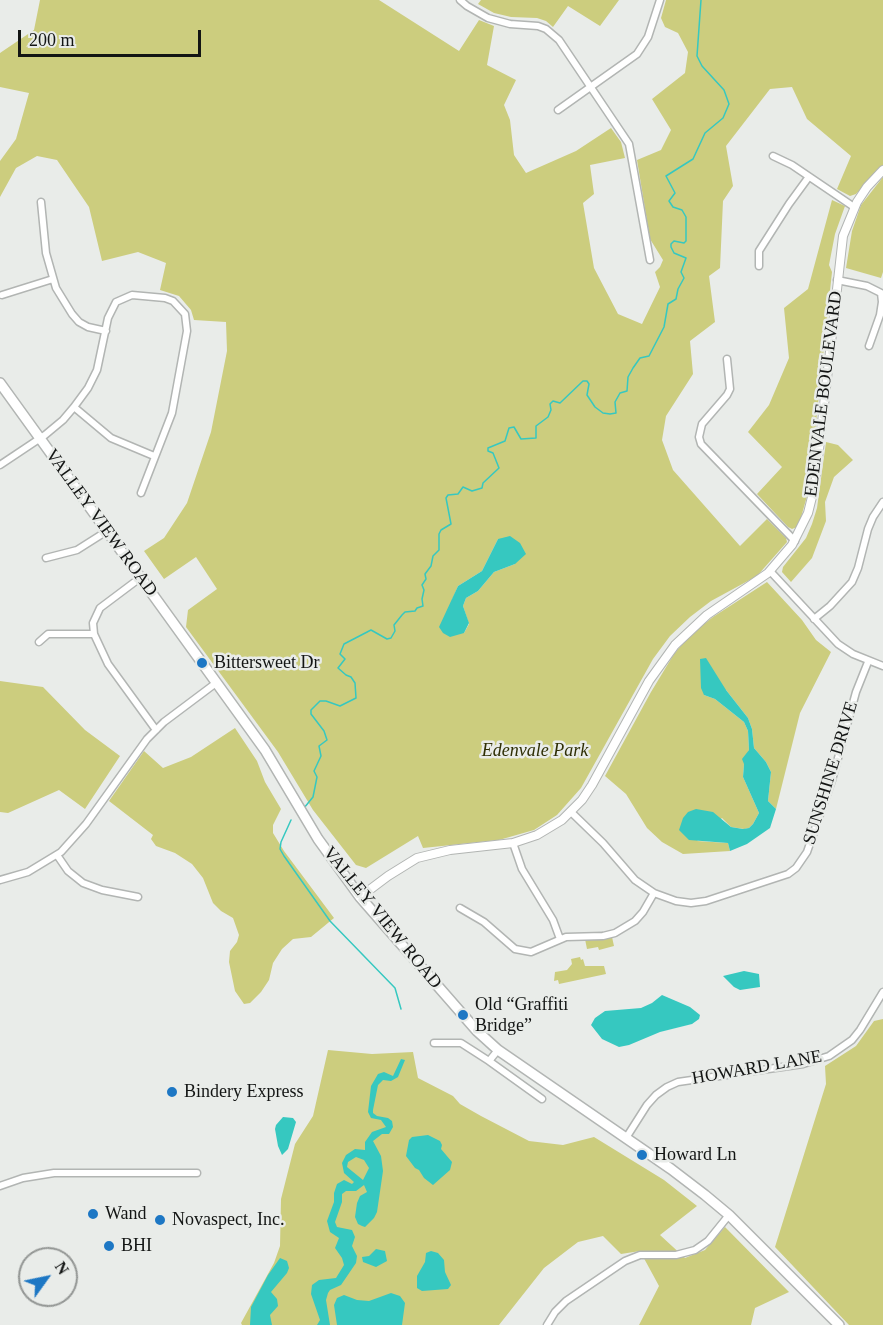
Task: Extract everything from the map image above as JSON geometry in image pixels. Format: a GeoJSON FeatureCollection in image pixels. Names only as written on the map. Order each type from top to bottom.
{"type":"FeatureCollection","features":[{"type":"Feature","properties":{"kind":"main road","name":"VALLEY VIEW ROAD"},"geometry":{"type":"LineString","coordinates":[[0,382],[265,750],[318,839],[360,897],[477,1031],[498,1050],[671,1169],[729,1215],[839,1325]]}},
{"type":"Feature","properties":{"kind":"main road","name":"VALLEY VIEW ROAD"},"geometry":{"type":"LineString","coordinates":[[818,1306],[831,1325]]}},
{"type":"Feature","properties":{"kind":"street"},"geometry":{"type":"LineString","coordinates":[[460,0],[466,6],[488,18],[510,24],[538,26],[546,29],[559,40],[629,144],[650,260]]}},
{"type":"Feature","properties":{"kind":"street"},"geometry":{"type":"LineString","coordinates":[[558,110],[637,54],[651,29],[660,0]]}},
{"type":"Feature","properties":{"kind":"street"},"geometry":{"type":"LineString","coordinates":[[773,156],[792,165],[854,207]]}},
{"type":"Feature","properties":{"kind":"street","name":"EDENVALE BOULEVARD"},"geometry":{"type":"LineString","coordinates":[[360,897],[417,858],[450,850],[513,843],[537,835],[571,812],[592,785],[649,681],[675,645],[707,615],[770,571],[795,541],[808,513],[815,484],[843,236],[854,207],[867,187],[883,170]]}},
{"type":"Feature","properties":{"kind":"street"},"geometry":{"type":"LineString","coordinates":[[759,266],[759,251],[808,178]]}},
{"type":"Feature","properties":{"kind":"street"},"geometry":{"type":"LineString","coordinates":[[41,202],[46,253],[53,279],[68,309],[79,322],[106,332]]}},
{"type":"Feature","properties":{"kind":"street"},"geometry":{"type":"LineString","coordinates":[[2,296],[53,279]]}},
{"type":"Feature","properties":{"kind":"street"},"geometry":{"type":"LineString","coordinates":[[837,280],[867,286],[881,293],[882,302],[877,327],[869,346]]}},
{"type":"Feature","properties":{"kind":"street"},"geometry":{"type":"LineString","coordinates":[[0,465],[63,420],[88,388],[97,370],[111,310],[116,302],[132,295],[165,298],[173,301],[185,314],[187,331],[172,413],[141,493]]}},
{"type":"Feature","properties":{"kind":"street"},"geometry":{"type":"LineString","coordinates":[[728,359],[730,389],[702,424],[699,437],[701,444],[795,541]]}},
{"type":"Feature","properties":{"kind":"street"},"geometry":{"type":"LineString","coordinates":[[74,407],[111,438],[154,456]]}},
{"type":"Feature","properties":{"kind":"street"},"geometry":{"type":"LineString","coordinates":[[814,619],[830,606],[852,582],[868,529],[883,502]]}},
{"type":"Feature","properties":{"kind":"street"},"geometry":{"type":"LineString","coordinates":[[46,558],[77,550],[107,531]]}},
{"type":"Feature","properties":{"kind":"street"},"geometry":{"type":"LineString","coordinates":[[770,571],[838,644],[868,662],[883,666]]}},
{"type":"Feature","properties":{"kind":"street"},"geometry":{"type":"LineString","coordinates":[[140,578],[100,608],[93,623],[94,634],[108,664],[156,730]]}},
{"type":"Feature","properties":{"kind":"street"},"geometry":{"type":"LineString","coordinates":[[39,642],[48,634],[94,634]]}},
{"type":"Feature","properties":{"kind":"street","name":"SUNSHINE DRIVE"},"geometry":{"type":"LineString","coordinates":[[571,812],[603,843],[635,880],[654,893],[676,901],[691,903],[706,901],[779,878],[796,868],[802,860],[834,774],[856,692],[868,662]]}},
{"type":"Feature","properties":{"kind":"street"},"geometry":{"type":"LineString","coordinates":[[0,880],[28,872],[57,855],[74,839],[156,730],[216,683]]}},
{"type":"Feature","properties":{"kind":"street"},"geometry":{"type":"LineString","coordinates":[[816,825],[825,829]]}},
{"type":"Feature","properties":{"kind":"street"},"geometry":{"type":"LineString","coordinates":[[513,843],[522,869],[553,920],[560,939]]}},
{"type":"Feature","properties":{"kind":"street"},"geometry":{"type":"LineString","coordinates":[[57,855],[68,871],[83,883],[102,890],[138,897]]}},
{"type":"Feature","properties":{"kind":"street"},"geometry":{"type":"LineString","coordinates":[[460,908],[484,922],[515,949],[531,952],[560,939],[615,933],[635,921],[654,893]]}},
{"type":"Feature","properties":{"kind":"street","name":"HOWARD LANE"},"geometry":{"type":"LineString","coordinates":[[626,1138],[656,1095],[678,1082],[803,1064],[829,1056],[841,1049],[856,1035],[883,992]]}},
{"type":"Feature","properties":{"kind":"street"},"geometry":{"type":"LineString","coordinates":[[434,1043],[461,1043],[542,1099]]}},
{"type":"Feature","properties":{"kind":"street"},"geometry":{"type":"LineString","coordinates":[[489,1061],[498,1050]]}},
{"type":"Feature","properties":{"kind":"street"},"geometry":{"type":"LineString","coordinates":[[533,1094],[542,1081]]}},
{"type":"Feature","properties":{"kind":"street"},"geometry":{"type":"LineString","coordinates":[[0,1186],[23,1178],[54,1173],[197,1173]]}},
{"type":"Feature","properties":{"kind":"street"},"geometry":{"type":"LineString","coordinates":[[548,1325],[555,1312],[566,1301],[625,1261],[640,1255],[676,1255],[695,1250],[708,1241],[729,1215]]}},
{"type":"Feature","properties":{"kind":"green space","name":"Edenvale Park"},"geometry":{"type":"Polygon","coordinates":[[[40,0],[379,0],[459,51],[479,20],[494,26],[487,65],[516,80],[504,105],[510,120],[514,155],[526,173],[576,151],[611,128],[621,142],[625,158],[590,165],[594,194],[583,203],[594,268],[618,314],[642,324],[660,287],[655,272],[663,260],[650,239],[637,160],[661,150],[671,130],[652,99],[685,73],[688,52],[678,33],[665,27],[661,18],[666,0],[883,0],[883,165],[856,194],[850,196],[837,189],[851,156],[807,119],[792,87],[770,89],[726,146],[733,186],[723,201],[720,268],[709,276],[715,322],[690,341],[693,374],[666,416],[662,440],[673,470],[740,546],[767,519],[786,538],[787,542],[757,576],[711,601],[670,636],[653,659],[581,788],[557,815],[534,830],[499,840],[423,848],[418,836],[366,868],[356,865],[313,810],[278,752],[186,627],[188,610],[217,589],[196,557],[164,579],[144,551],[164,538],[187,503],[211,432],[227,351],[226,322],[194,320],[191,310],[179,296],[160,290],[166,263],[138,252],[102,261],[89,207],[57,160],[37,156],[16,168],[0,197],[0,161],[16,139],[29,93],[0,87],[0,53],[34,30],[40,0]],[[498,539],[482,571],[458,586],[452,600],[464,633],[469,624],[463,606],[466,598],[478,591],[494,572],[515,564],[498,539]]]}},
{"type":"Feature","properties":{"kind":"green space"},"geometry":{"type":"Polygon","coordinates":[[[481,0],[619,0],[600,26],[568,6],[553,27],[537,18],[511,17],[494,13],[478,4],[481,0]]]}},
{"type":"Feature","properties":{"kind":"green space"},"geometry":{"type":"Polygon","coordinates":[[[883,177],[883,272],[881,278],[846,268],[852,231],[861,205],[883,177]]]}},
{"type":"Feature","properties":{"kind":"green space"},"geometry":{"type":"Polygon","coordinates":[[[832,200],[845,206],[835,234],[829,265],[832,272],[809,489],[800,521],[797,527],[792,529],[757,494],[782,467],[748,432],[769,405],[789,358],[784,308],[808,289],[832,200]]]}},
{"type":"Feature","properties":{"kind":"green space"},"geometry":{"type":"Polygon","coordinates":[[[826,442],[838,445],[853,460],[834,477],[825,502],[826,521],[812,558],[791,582],[782,572],[783,567],[806,538],[812,524],[817,508],[826,442]]]}},
{"type":"Feature","properties":{"kind":"green space"},"geometry":{"type":"Polygon","coordinates":[[[767,582],[802,620],[816,640],[831,652],[800,713],[776,809],[768,801],[771,772],[754,748],[748,718],[726,690],[704,695],[715,699],[744,722],[748,731],[749,750],[744,764],[743,777],[759,813],[753,824],[744,829],[731,827],[722,818],[697,841],[728,843],[730,851],[683,854],[662,842],[647,828],[626,794],[605,776],[674,654],[690,635],[713,617],[767,582]]]}},
{"type":"Feature","properties":{"kind":"green space"},"geometry":{"type":"Polygon","coordinates":[[[0,681],[43,687],[85,730],[120,756],[85,809],[59,790],[8,813],[0,812],[0,681]]]}},
{"type":"Feature","properties":{"kind":"green space"},"geometry":{"type":"Polygon","coordinates":[[[235,728],[257,761],[265,782],[281,809],[273,825],[273,833],[334,918],[311,937],[293,939],[282,949],[273,963],[269,980],[261,992],[250,1003],[244,1004],[235,991],[229,962],[230,951],[239,935],[233,918],[213,903],[203,878],[192,864],[175,853],[156,846],[151,839],[153,835],[109,801],[144,751],[163,768],[191,757],[235,728]]]}},
{"type":"Feature","properties":{"kind":"green space"},"geometry":{"type":"Polygon","coordinates":[[[612,937],[614,946],[599,950],[598,947],[587,949],[585,939],[612,937]]]}},
{"type":"Feature","properties":{"kind":"green space"},"geometry":{"type":"Polygon","coordinates":[[[580,957],[585,966],[604,966],[606,974],[559,984],[558,980],[554,981],[555,972],[567,970],[572,964],[571,959],[580,957]]]}},
{"type":"Feature","properties":{"kind":"green space"},"geometry":{"type":"Polygon","coordinates":[[[883,1019],[883,1325],[849,1325],[775,1247],[826,1084],[825,1066],[856,1046],[874,1021],[883,1019]]]}},
{"type":"Feature","properties":{"kind":"green space"},"geometry":{"type":"Polygon","coordinates":[[[328,1050],[372,1054],[413,1052],[418,1078],[453,1096],[460,1104],[481,1116],[529,1141],[563,1145],[594,1137],[664,1180],[697,1206],[660,1235],[685,1258],[705,1250],[725,1227],[789,1292],[755,1308],[751,1325],[639,1325],[659,1286],[640,1251],[621,1254],[603,1236],[578,1242],[544,1268],[499,1325],[242,1325],[241,1323],[274,1263],[280,1246],[281,1199],[295,1144],[313,1116],[328,1050]]]}},
{"type":"Feature","properties":{"kind":"water"},"geometry":{"type":"Polygon","coordinates":[[[510,536],[520,543],[526,554],[515,564],[494,572],[478,591],[466,598],[463,606],[469,623],[464,633],[450,637],[443,633],[439,627],[458,586],[482,571],[498,539],[510,536]]]}},
{"type":"Feature","properties":{"kind":"water"},"geometry":{"type":"Polygon","coordinates":[[[706,658],[726,690],[748,718],[754,748],[771,772],[768,801],[776,809],[770,828],[747,844],[730,851],[728,843],[689,840],[679,830],[683,818],[688,812],[696,809],[713,812],[731,827],[743,829],[753,824],[759,813],[743,777],[742,759],[749,750],[748,731],[744,722],[715,699],[704,695],[701,688],[700,659],[706,658]]]}},
{"type":"Feature","properties":{"kind":"water"},"geometry":{"type":"Polygon","coordinates":[[[744,971],[759,974],[760,987],[740,990],[723,976],[744,971]]]}},
{"type":"Feature","properties":{"kind":"water"},"geometry":{"type":"Polygon","coordinates":[[[662,995],[690,1007],[700,1015],[699,1019],[692,1024],[660,1032],[619,1047],[602,1039],[591,1025],[595,1018],[605,1011],[641,1008],[662,995]]]}},
{"type":"Feature","properties":{"kind":"water"},"geometry":{"type":"Polygon","coordinates":[[[401,1059],[405,1060],[398,1077],[391,1081],[383,1080],[378,1085],[373,1110],[377,1116],[392,1121],[393,1127],[389,1134],[382,1134],[373,1141],[381,1156],[383,1171],[377,1212],[365,1227],[358,1224],[355,1217],[357,1203],[360,1196],[367,1192],[364,1185],[356,1191],[346,1191],[342,1194],[342,1202],[335,1222],[337,1227],[352,1230],[355,1237],[352,1246],[357,1256],[356,1263],[341,1285],[328,1293],[326,1300],[330,1325],[317,1325],[320,1320],[311,1294],[312,1285],[319,1280],[336,1278],[344,1265],[335,1248],[339,1238],[330,1232],[327,1221],[334,1202],[337,1184],[344,1180],[352,1184],[354,1182],[344,1173],[342,1163],[346,1155],[355,1149],[365,1150],[365,1142],[372,1132],[386,1127],[381,1120],[371,1118],[368,1112],[371,1086],[378,1074],[384,1072],[393,1076],[401,1059]],[[356,1157],[348,1162],[347,1167],[363,1180],[369,1168],[364,1160],[356,1157]]]}},
{"type":"Feature","properties":{"kind":"water"},"geometry":{"type":"Polygon","coordinates":[[[283,1117],[293,1118],[296,1122],[288,1149],[282,1155],[275,1129],[283,1117]]]}},
{"type":"Feature","properties":{"kind":"water"},"geometry":{"type":"Polygon","coordinates":[[[428,1135],[440,1141],[441,1149],[452,1162],[450,1170],[433,1185],[424,1178],[406,1156],[409,1140],[412,1137],[428,1135]]]}},
{"type":"Feature","properties":{"kind":"water"},"geometry":{"type":"Polygon","coordinates":[[[376,1249],[385,1251],[387,1261],[376,1267],[363,1262],[362,1257],[369,1256],[376,1249]]]}},
{"type":"Feature","properties":{"kind":"water"},"geometry":{"type":"Polygon","coordinates":[[[431,1251],[438,1253],[444,1260],[445,1272],[451,1285],[448,1289],[422,1291],[417,1288],[417,1276],[425,1262],[426,1253],[431,1251]]]}},
{"type":"Feature","properties":{"kind":"water"},"geometry":{"type":"Polygon","coordinates":[[[280,1258],[287,1261],[289,1268],[271,1292],[277,1299],[278,1306],[270,1315],[272,1325],[250,1325],[251,1307],[280,1258]]]}},
{"type":"Feature","properties":{"kind":"water"},"geometry":{"type":"Polygon","coordinates":[[[391,1293],[400,1296],[405,1303],[402,1325],[337,1325],[334,1305],[337,1298],[344,1295],[357,1300],[369,1301],[391,1293]]]}},
{"type":"Feature","properties":{"kind":"waterway"},"geometry":{"type":"LineString","coordinates":[[304,808],[313,797],[317,777],[314,771],[321,756],[319,746],[327,740],[324,731],[311,714],[311,710],[320,701],[340,706],[356,698],[355,683],[351,677],[338,668],[345,659],[340,654],[344,644],[371,630],[387,639],[391,638],[395,631],[394,625],[402,615],[423,606],[422,585],[426,579],[425,574],[431,566],[433,556],[439,550],[441,530],[451,524],[446,498],[448,495],[458,494],[463,487],[472,491],[482,488],[483,483],[499,468],[493,453],[488,451],[488,448],[505,441],[509,428],[514,427],[521,439],[536,438],[536,426],[548,417],[551,410],[550,404],[553,401],[560,403],[583,381],[589,384],[587,395],[595,407],[603,413],[616,413],[615,402],[620,393],[627,391],[628,377],[633,368],[640,358],[649,356],[664,327],[668,304],[676,299],[684,278],[681,272],[686,258],[674,253],[671,247],[674,241],[684,243],[686,241],[686,217],[682,210],[673,207],[669,201],[675,193],[666,176],[693,159],[705,133],[723,118],[729,104],[724,90],[702,66],[697,56],[701,0]]}},
{"type":"Feature","properties":{"kind":"waterway"},"geometry":{"type":"LineString","coordinates":[[291,820],[281,842],[280,849],[284,856],[330,921],[395,988],[401,1009]]}},
{"type":"Feature","properties":{"kind":"place","name":"Bittersweet Dr"},"geometry":{"type":"Point","coordinates":[202,663]}},
{"type":"Feature","properties":{"kind":"place","name":"Old “Graffiti Bridge”"},"geometry":{"type":"Point","coordinates":[463,1015]}},
{"type":"Feature","properties":{"kind":"place","name":"Bindery Express"},"geometry":{"type":"Point","coordinates":[172,1092]}},
{"type":"Feature","properties":{"kind":"place","name":"Howard Ln"},"geometry":{"type":"Point","coordinates":[642,1155]}},
{"type":"Feature","properties":{"kind":"place","name":"Wand"},"geometry":{"type":"Point","coordinates":[93,1214]}},
{"type":"Feature","properties":{"kind":"place","name":"Novaspect, Inc."},"geometry":{"type":"Point","coordinates":[160,1220]}},
{"type":"Feature","properties":{"kind":"place","name":"BHI"},"geometry":{"type":"Point","coordinates":[109,1246]}}]}
